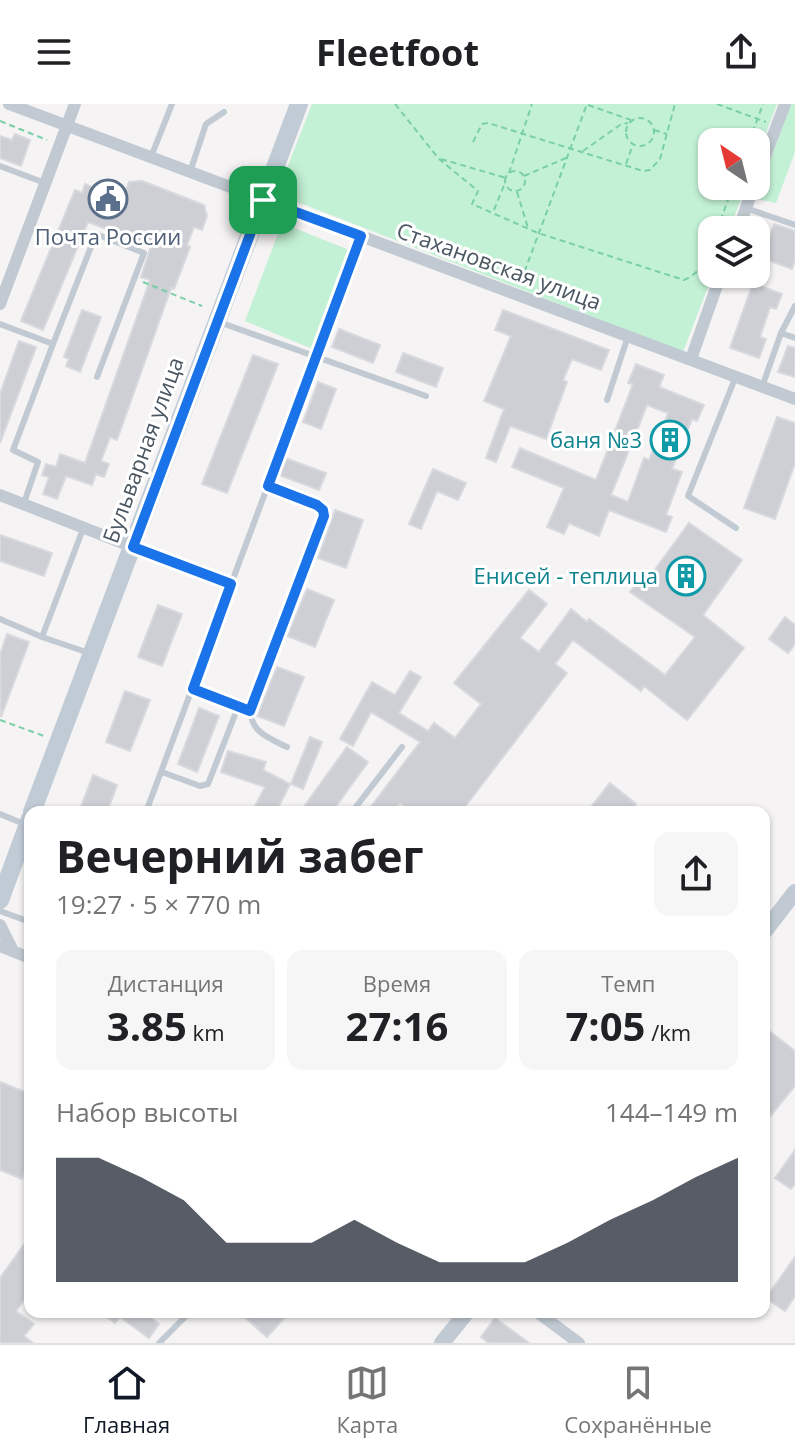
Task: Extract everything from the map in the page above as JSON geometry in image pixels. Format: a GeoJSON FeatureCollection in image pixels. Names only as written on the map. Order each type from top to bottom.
{"type":"FeatureCollection","features":[{"type":"Feature","properties":{"kind":"main road","name":"Бульварная улица"},"geometry":{"type":"LineString","coordinates":[[35,806],[299,104]]}},
{"type":"Feature","properties":{"kind":"main road","name":"Бульварная улица"},"geometry":{"type":"LineString","coordinates":[[0,900],[24,835]]}},
{"type":"Feature","properties":{"kind":"street","name":"Стахановская улица"},"geometry":{"type":"LineString","coordinates":[[9,104],[795,399]]}},
{"type":"Feature","properties":{"kind":"street"},"geometry":{"type":"LineString","coordinates":[[0,304],[75,104]]}},
{"type":"Feature","properties":{"kind":"street"},"geometry":{"type":"LineString","coordinates":[[770,143],[785,104]]}},
{"type":"Feature","properties":{"kind":"street"},"geometry":{"type":"LineString","coordinates":[[743,216],[749,200]]}},
{"type":"Feature","properties":{"kind":"street"},"geometry":{"type":"LineString","coordinates":[[691,359],[716,288]]}},
{"type":"Feature","properties":{"kind":"street"},"geometry":{"type":"LineString","coordinates":[[0,495],[133,547]]}},
{"type":"Feature","properties":{"kind":"street"},"geometry":{"type":"LineString","coordinates":[[770,924],[795,892]]}},
{"type":"Feature","properties":{"kind":"street"},"geometry":{"type":"LineString","coordinates":[[0,925],[13,951]]}},
{"type":"Feature","properties":{"kind":"street"},"geometry":{"type":"LineString","coordinates":[[0,946],[24,956]]}},
{"type":"Feature","properties":{"kind":"street"},"geometry":{"type":"LineString","coordinates":[[442,1343],[462,1318]]}},
{"type":"Feature","properties":{"kind":"street"},"geometry":{"type":"LineString","coordinates":[[545,1318],[579,1343]]}},
{"type":"Feature","properties":{"kind":"lane"},"geometry":{"type":"LineString","coordinates":[[151,157],[172,104]]}},
{"type":"Feature","properties":{"kind":"lane"},"geometry":{"type":"LineString","coordinates":[[190,172],[206,124],[224,112]]}},
{"type":"Feature","properties":{"kind":"lane"},"geometry":{"type":"LineString","coordinates":[[0,166],[45,183]]}},
{"type":"Feature","properties":{"kind":"lane"},"geometry":{"type":"LineString","coordinates":[[746,208],[795,225]]}},
{"type":"Feature","properties":{"kind":"lane"},"geometry":{"type":"LineString","coordinates":[[24,503],[38,462],[13,450],[96,234],[144,253],[97,377]]}},
{"type":"Feature","properties":{"kind":"lane"},"geometry":{"type":"LineString","coordinates":[[148,806],[361,236]]}},
{"type":"Feature","properties":{"kind":"lane"},"geometry":{"type":"LineString","coordinates":[[762,387],[781,333],[795,306]]}},
{"type":"Feature","properties":{"kind":"lane"},"geometry":{"type":"LineString","coordinates":[[216,321],[426,396]]}},
{"type":"Feature","properties":{"kind":"lane"},"geometry":{"type":"LineString","coordinates":[[0,324],[53,344]]}},
{"type":"Feature","properties":{"kind":"lane"},"geometry":{"type":"LineString","coordinates":[[781,333],[795,338]]}},
{"type":"Feature","properties":{"kind":"lane"},"geometry":{"type":"LineString","coordinates":[[607,400],[628,336]]}},
{"type":"Feature","properties":{"kind":"lane"},"geometry":{"type":"LineString","coordinates":[[736,376],[688,496],[736,528]]}},
{"type":"Feature","properties":{"kind":"lane"},"geometry":{"type":"LineString","coordinates":[[268,486],[317,505],[324,516],[250,711],[256,730],[287,747]]}},
{"type":"Feature","properties":{"kind":"lane"},"geometry":{"type":"LineString","coordinates":[[42,637],[83,528]]}},
{"type":"Feature","properties":{"kind":"lane"},"geometry":{"type":"LineString","coordinates":[[133,547],[231,584]]}},
{"type":"Feature","properties":{"kind":"lane"},"geometry":{"type":"LineString","coordinates":[[0,619],[93,654]]}},
{"type":"Feature","properties":{"kind":"lane"},"geometry":{"type":"LineString","coordinates":[[193,689],[250,711]]}},
{"type":"Feature","properties":{"kind":"lane"},"geometry":{"type":"LineString","coordinates":[[162,772],[200,786],[208,784],[238,707]]}},
{"type":"Feature","properties":{"kind":"lane"},"geometry":{"type":"LineString","coordinates":[[357,806],[402,747]]}},
{"type":"Feature","properties":{"kind":"lane"},"geometry":{"type":"LineString","coordinates":[[0,814],[24,818]]}},
{"type":"Feature","properties":{"kind":"lane"},"geometry":{"type":"LineString","coordinates":[[0,911],[24,920]]}},
{"type":"Feature","properties":{"kind":"lane"},"geometry":{"type":"LineString","coordinates":[[159,1343],[184,1318]]}},
{"type":"Feature","properties":{"kind":"path"},"geometry":{"type":"LineString","coordinates":[[395,104],[439,159],[478,191],[472,204],[538,233],[684,280],[698,270]]}},
{"type":"Feature","properties":{"kind":"path"},"geometry":{"type":"LineString","coordinates":[[493,213],[532,104]]}},
{"type":"Feature","properties":{"kind":"path"},"geometry":{"type":"LineString","coordinates":[[516,294],[586,104],[632,120],[646,119],[653,130],[652,138],[646,145],[633,144]]}},
{"type":"Feature","properties":{"kind":"path"},"geometry":{"type":"LineString","coordinates":[[473,142],[484,123],[523,132],[643,171],[650,170],[660,159],[675,104]]}},
{"type":"Feature","properties":{"kind":"path"},"geometry":{"type":"LineString","coordinates":[[717,104],[768,122]]}},
{"type":"Feature","properties":{"kind":"path"},"geometry":{"type":"LineString","coordinates":[[754,128],[763,104]]}},
{"type":"Feature","properties":{"kind":"path"},"geometry":{"type":"LineString","coordinates":[[582,151],[632,120]]}},
{"type":"Feature","properties":{"kind":"path"},"geometry":{"type":"LineString","coordinates":[[0,121],[54,143]]}},
{"type":"Feature","properties":{"kind":"path"},"geometry":{"type":"LineString","coordinates":[[628,123],[626,133],[633,144]]}},
{"type":"Feature","properties":{"kind":"path"},"geometry":{"type":"LineString","coordinates":[[653,130],[667,134]]}},
{"type":"Feature","properties":{"kind":"path"},"geometry":{"type":"LineString","coordinates":[[625,165],[633,144]]}},
{"type":"Feature","properties":{"kind":"path"},"geometry":{"type":"LineString","coordinates":[[524,176],[567,158]]}},
{"type":"Feature","properties":{"kind":"path"},"geometry":{"type":"LineString","coordinates":[[439,159],[505,180],[510,189],[516,191]]}},
{"type":"Feature","properties":{"kind":"path"},"geometry":{"type":"LineString","coordinates":[[509,173],[516,171],[524,176]]}},
{"type":"Feature","properties":{"kind":"path"},"geometry":{"type":"LineString","coordinates":[[516,191],[524,186],[524,176]]}},
{"type":"Feature","properties":{"kind":"path"},"geometry":{"type":"LineString","coordinates":[[516,191],[528,228]]}},
{"type":"Feature","properties":{"kind":"path"},"geometry":{"type":"LineString","coordinates":[[135,278],[202,306]]}},
{"type":"Feature","properties":{"kind":"path"},"geometry":{"type":"LineString","coordinates":[[0,720],[59,741]]}},
{"type":"Feature","properties":{"kind":"green space"},"geometry":{"type":"Polygon","coordinates":[[[312,104],[777,104],[768,128],[698,128],[698,200],[741,200],[734,216],[698,216],[698,288],[708,288],[683,352],[277,194],[312,104]]]}},
{"type":"Feature","properties":{"kind":"green space"},"geometry":{"type":"Polygon","coordinates":[[[791,104],[795,104],[795,152],[776,203],[761,200],[770,200],[770,161],[791,104]]]}},
{"type":"Feature","properties":{"kind":"green space"},"geometry":{"type":"Polygon","coordinates":[[[282,223],[354,252],[315,350],[245,321],[282,223]]]}},
{"type":"Feature","properties":{"kind":"building"},"geometry":{"type":"Polygon","coordinates":[[[15,134],[30,140],[21,166],[0,158],[0,136],[12,140],[15,134]]]}},
{"type":"Feature","properties":{"kind":"building"},"geometry":{"type":"Polygon","coordinates":[[[142,181],[204,205],[207,216],[202,230],[194,227],[187,245],[190,247],[174,289],[171,288],[117,440],[110,437],[101,461],[109,464],[104,477],[96,474],[92,485],[66,476],[57,499],[43,494],[49,477],[42,475],[46,464],[56,467],[60,454],[85,463],[150,280],[141,277],[151,246],[88,222],[43,330],[21,321],[75,190],[82,193],[85,184],[123,199],[129,182],[142,181]]]}},
{"type":"Feature","properties":{"kind":"building"},"geometry":{"type":"Polygon","coordinates":[[[774,224],[795,231],[792,269],[770,261],[770,235],[774,224]]]}},
{"type":"Feature","properties":{"kind":"building"},"geometry":{"type":"Polygon","coordinates":[[[751,288],[766,288],[782,294],[776,309],[770,307],[760,337],[766,339],[759,358],[730,348],[751,288]]]}},
{"type":"Feature","properties":{"kind":"building"},"geometry":{"type":"Polygon","coordinates":[[[82,310],[101,317],[80,372],[66,366],[69,359],[64,357],[82,310]]]}},
{"type":"Feature","properties":{"kind":"building"},"geometry":{"type":"Polygon","coordinates":[[[503,310],[609,350],[601,370],[572,359],[546,439],[510,426],[496,462],[486,458],[504,409],[484,401],[511,336],[495,330],[503,310]]]}},
{"type":"Feature","properties":{"kind":"building"},"geometry":{"type":"Polygon","coordinates":[[[339,329],[380,345],[373,363],[332,347],[339,329]]]}},
{"type":"Feature","properties":{"kind":"building"},"geometry":{"type":"Polygon","coordinates":[[[19,341],[36,347],[0,443],[0,394],[19,341]]]}},
{"type":"Feature","properties":{"kind":"building"},"geometry":{"type":"Polygon","coordinates":[[[788,346],[795,348],[795,377],[778,372],[788,346]]]}},
{"type":"Feature","properties":{"kind":"building"},"geometry":{"type":"Polygon","coordinates":[[[403,353],[443,368],[436,387],[396,372],[403,353]]]}},
{"type":"Feature","properties":{"kind":"building"},"geometry":{"type":"Polygon","coordinates":[[[253,355],[278,364],[227,493],[202,484],[253,355]]]}},
{"type":"Feature","properties":{"kind":"building"},"geometry":{"type":"Polygon","coordinates":[[[636,364],[664,375],[659,387],[704,405],[697,421],[692,419],[672,469],[682,472],[666,515],[672,517],[666,532],[609,510],[599,536],[569,523],[564,534],[547,527],[564,488],[512,467],[520,448],[596,480],[633,384],[628,383],[636,364]],[[647,405],[611,495],[628,502],[644,458],[649,460],[668,413],[647,405]]]}},
{"type":"Feature","properties":{"kind":"building"},"geometry":{"type":"Polygon","coordinates":[[[318,382],[336,389],[321,429],[303,422],[318,382]]]}},
{"type":"Feature","properties":{"kind":"building"},"geometry":{"type":"Polygon","coordinates":[[[777,417],[795,423],[795,463],[775,519],[744,508],[777,417]]]}},
{"type":"Feature","properties":{"kind":"building"},"geometry":{"type":"Polygon","coordinates":[[[285,458],[326,473],[319,490],[279,475],[285,458]]]}},
{"type":"Feature","properties":{"kind":"building"},"geometry":{"type":"Polygon","coordinates":[[[433,469],[466,483],[458,500],[437,491],[421,529],[409,524],[433,469]]]}},
{"type":"Feature","properties":{"kind":"building"},"geometry":{"type":"Polygon","coordinates":[[[335,510],[363,520],[346,568],[318,558],[335,510]]]}},
{"type":"Feature","properties":{"kind":"building"},"geometry":{"type":"Polygon","coordinates":[[[689,523],[742,560],[703,615],[744,648],[687,720],[644,686],[641,691],[573,640],[555,664],[567,673],[466,806],[404,806],[400,803],[398,806],[372,806],[420,742],[371,712],[353,746],[340,739],[372,682],[395,695],[410,671],[421,677],[399,713],[428,731],[434,723],[455,738],[481,704],[454,683],[529,590],[547,604],[520,638],[539,652],[571,609],[665,675],[695,637],[630,592],[645,572],[651,575],[689,523]]]}},
{"type":"Feature","properties":{"kind":"building"},"geometry":{"type":"Polygon","coordinates":[[[0,535],[52,553],[44,576],[0,561],[0,535]]]}},
{"type":"Feature","properties":{"kind":"building"},"geometry":{"type":"Polygon","coordinates":[[[307,589],[334,600],[315,647],[287,636],[307,589]]]}},
{"type":"Feature","properties":{"kind":"building"},"geometry":{"type":"Polygon","coordinates":[[[158,605],[182,614],[162,666],[138,657],[158,605]]]}},
{"type":"Feature","properties":{"kind":"building"},"geometry":{"type":"Polygon","coordinates":[[[785,617],[795,625],[795,644],[788,653],[769,639],[785,617]]]}},
{"type":"Feature","properties":{"kind":"building"},"geometry":{"type":"Polygon","coordinates":[[[7,634],[29,642],[1,717],[0,655],[7,634]]]}},
{"type":"Feature","properties":{"kind":"building"},"geometry":{"type":"Polygon","coordinates":[[[277,667],[304,677],[284,726],[257,716],[277,667]]]}},
{"type":"Feature","properties":{"kind":"building"},"geometry":{"type":"Polygon","coordinates":[[[125,691],[150,700],[130,751],[106,742],[125,691]]]}},
{"type":"Feature","properties":{"kind":"building"},"geometry":{"type":"Polygon","coordinates":[[[199,708],[219,716],[197,772],[178,764],[199,708]]]}},
{"type":"Feature","properties":{"kind":"building"},"geometry":{"type":"Polygon","coordinates":[[[310,737],[322,742],[303,789],[291,784],[310,737]]]}},
{"type":"Feature","properties":{"kind":"building"},"geometry":{"type":"Polygon","coordinates":[[[347,747],[368,762],[336,806],[304,806],[347,747]]]}},
{"type":"Feature","properties":{"kind":"building"},"geometry":{"type":"Polygon","coordinates":[[[228,751],[266,762],[263,770],[290,784],[279,806],[255,806],[265,787],[221,772],[228,751]]]}},
{"type":"Feature","properties":{"kind":"building"},"geometry":{"type":"Polygon","coordinates":[[[93,775],[117,785],[109,806],[81,806],[93,775]]]}},
{"type":"Feature","properties":{"kind":"building"},"geometry":{"type":"Polygon","coordinates":[[[610,783],[636,804],[634,806],[592,806],[610,783]]]}},
{"type":"Feature","properties":{"kind":"building"},"geometry":{"type":"Polygon","coordinates":[[[770,1032],[795,1051],[795,1086],[770,1117],[770,1032]]]}},
{"type":"Feature","properties":{"kind":"building"},"geometry":{"type":"Polygon","coordinates":[[[0,1082],[24,1092],[24,1174],[22,1179],[0,1170],[0,1082]]]}},
{"type":"Feature","properties":{"kind":"building"},"geometry":{"type":"Polygon","coordinates":[[[795,1150],[795,1184],[791,1189],[775,1178],[795,1150]]]}},
{"type":"Feature","properties":{"kind":"building"},"geometry":{"type":"Polygon","coordinates":[[[24,1244],[24,1300],[16,1311],[34,1324],[24,1336],[33,1343],[0,1343],[0,1278],[24,1244]]]}},
{"type":"Feature","properties":{"kind":"building"},"geometry":{"type":"Polygon","coordinates":[[[795,1257],[795,1296],[785,1311],[770,1301],[770,1292],[795,1257]]]}},
{"type":"Feature","properties":{"kind":"building"},"geometry":{"type":"Polygon","coordinates":[[[121,1318],[151,1318],[159,1324],[149,1338],[121,1318]]]}},
{"type":"Feature","properties":{"kind":"building"},"geometry":{"type":"Polygon","coordinates":[[[246,1318],[284,1318],[267,1337],[246,1318]]]}},
{"type":"Feature","properties":{"kind":"building"},"geometry":{"type":"Polygon","coordinates":[[[495,1318],[529,1343],[489,1343],[481,1337],[495,1318]]]}},
{"type":"Feature","properties":{"kind":"place","name":"Почта России"},"geometry":{"type":"Point","coordinates":[108,199]}},
{"type":"Feature","properties":{"kind":"place","name":"баня №3"},"geometry":{"type":"Point","coordinates":[670,440]}},
{"type":"Feature","properties":{"kind":"place","name":"Енисей - теплица"},"geometry":{"type":"Point","coordinates":[686,576]}},
{"type":"Feature","properties":{"kind":"route"},"geometry":{"type":"LineString","coordinates":[[263,200],[361,236],[268,486],[317,505],[324,516],[250,711],[193,689],[231,584],[133,547],[263,200]]}}]}
